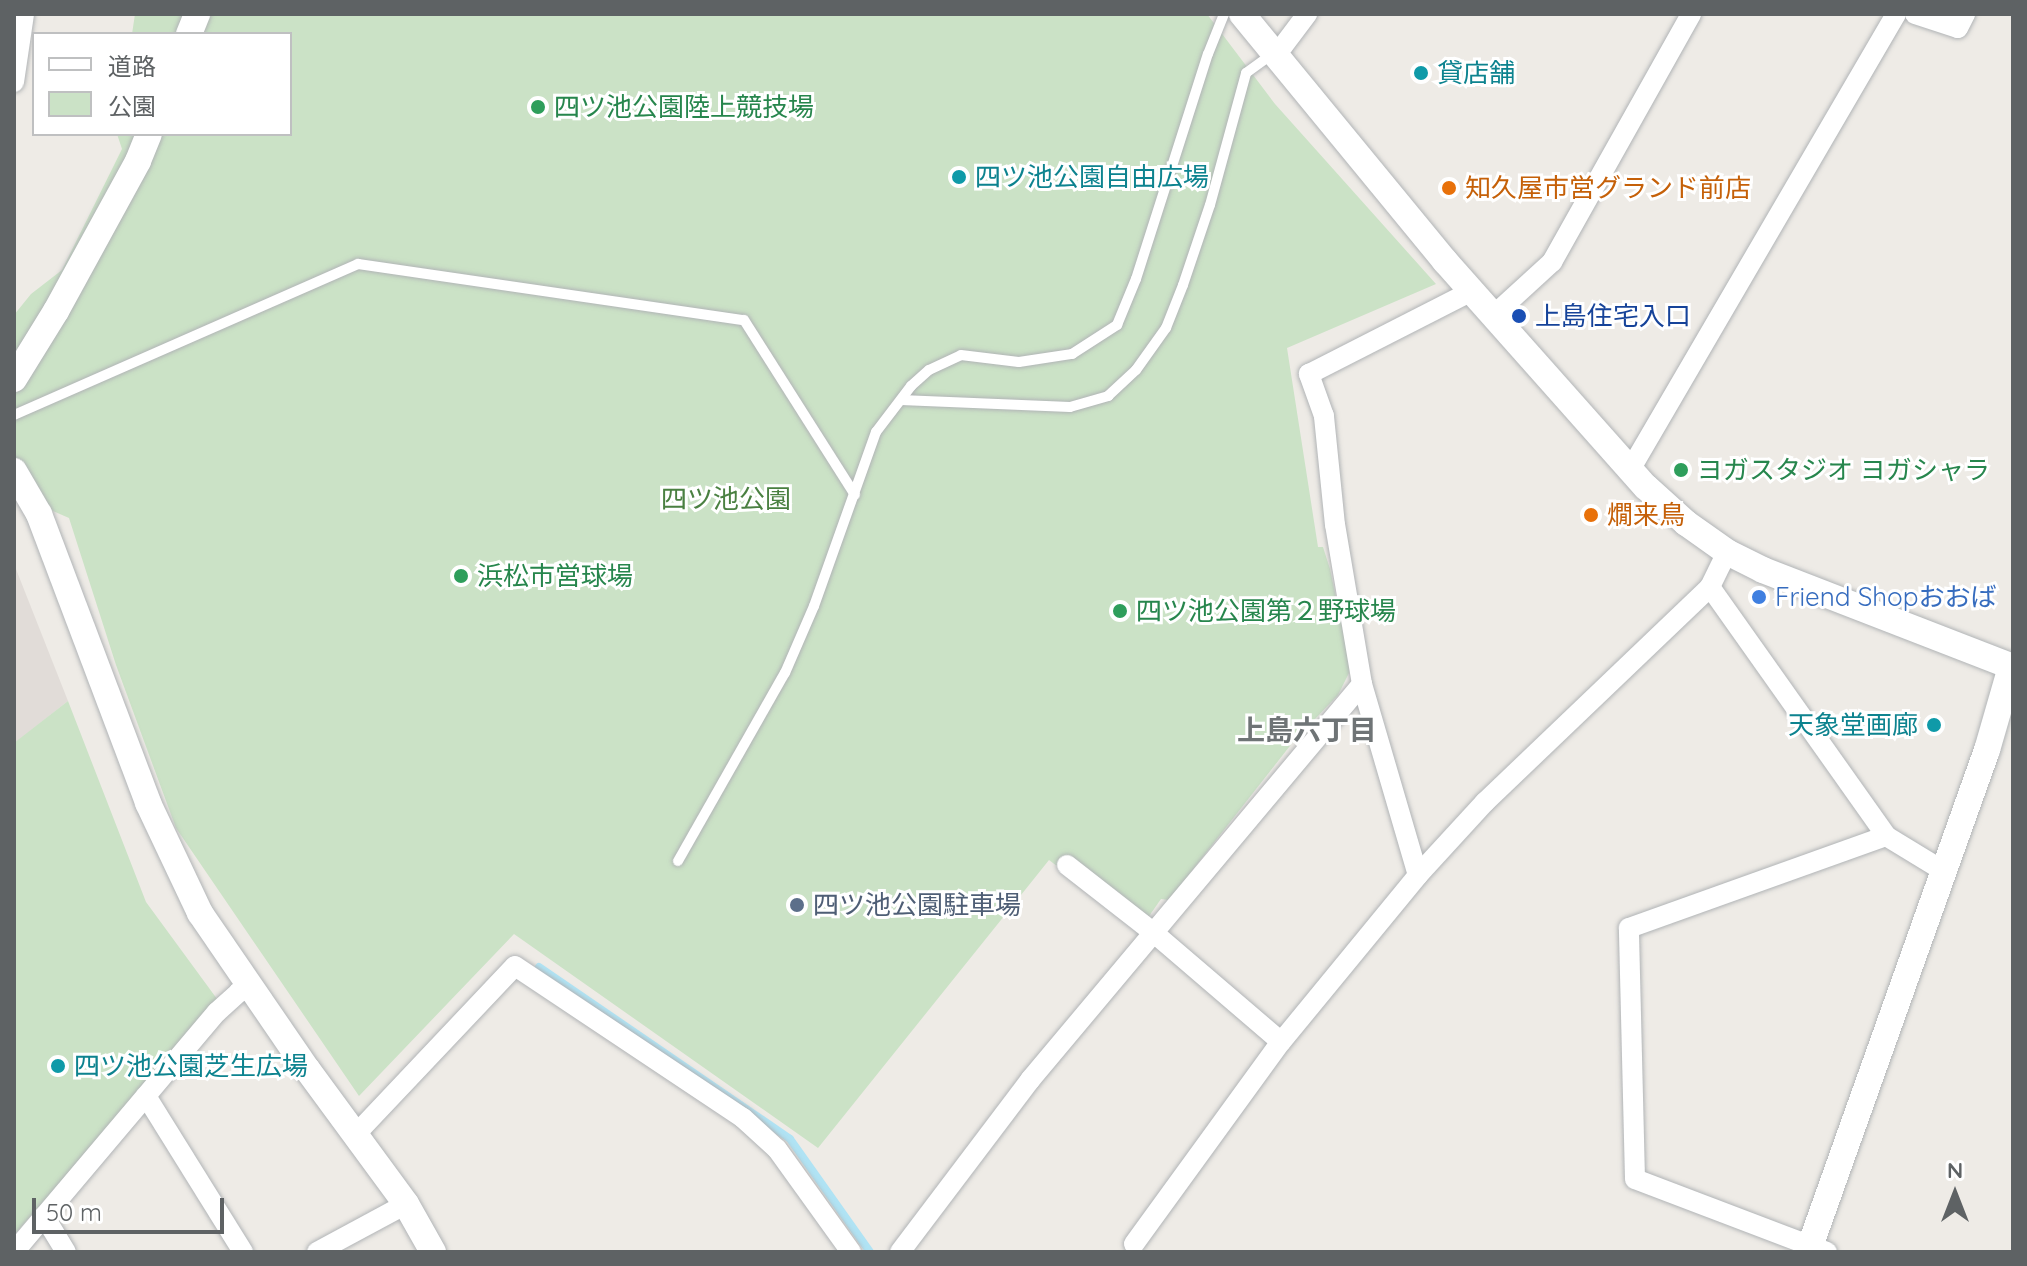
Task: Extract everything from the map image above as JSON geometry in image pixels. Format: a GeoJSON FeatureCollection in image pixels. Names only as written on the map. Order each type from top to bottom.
{"type":"FeatureCollection","features":[{"type":"Feature","properties":{"kind":"street"},"geometry":{"type":"LineString","coordinates":[[14,82],[24,14]]}},
{"type":"Feature","properties":{"kind":"street"},"geometry":{"type":"LineString","coordinates":[[1242,14],[1472,291],[1630,470],[1686,523],[1727,552],[1763,570],[2012,667],[1987,750],[1942,870],[1815,1250],[1635,1179],[1629,928],[1886,836]]}},
{"type":"Feature","properties":{"kind":"street"},"geometry":{"type":"LineString","coordinates":[[1273,53],[1283,46],[1307,14]]}},
{"type":"Feature","properties":{"kind":"street"},"geometry":{"type":"LineString","coordinates":[[1494,315],[1552,262],[1691,14]]}},
{"type":"Feature","properties":{"kind":"street"},"geometry":{"type":"LineString","coordinates":[[1630,470],[1896,14]]}},
{"type":"Feature","properties":{"kind":"street"},"geometry":{"type":"LineString","coordinates":[[1915,14],[1958,28],[1965,14]]}},
{"type":"Feature","properties":{"kind":"street"},"geometry":{"type":"LineString","coordinates":[[14,379],[71,284],[138,161],[148,136]]}},
{"type":"Feature","properties":{"kind":"street"},"geometry":{"type":"LineString","coordinates":[[1418,875],[1362,684],[1335,525],[1324,416],[1309,374],[1472,291]]}},
{"type":"Feature","properties":{"kind":"street"},"geometry":{"type":"LineString","coordinates":[[14,471],[39,514],[148,803],[200,913],[250,988],[406,1204],[433,1252]]}},
{"type":"Feature","properties":{"kind":"street"},"geometry":{"type":"LineString","coordinates":[[1137,1249],[1281,1042],[1418,875],[1485,802],[1710,587],[1727,552]]}},
{"type":"Feature","properties":{"kind":"street"},"geometry":{"type":"LineString","coordinates":[[1710,587],[1886,836],[1942,870]]}},
{"type":"Feature","properties":{"kind":"street"},"geometry":{"type":"LineString","coordinates":[[900,1252],[1030,1080],[1362,684]]}},
{"type":"Feature","properties":{"kind":"street"},"geometry":{"type":"LineString","coordinates":[[1067,865],[1154,933],[1281,1042]]}},
{"type":"Feature","properties":{"kind":"street"},"geometry":{"type":"LineString","coordinates":[[356,1134],[515,966],[743,1118],[777,1149],[851,1252]]}},
{"type":"Feature","properties":{"kind":"street"},"geometry":{"type":"LineString","coordinates":[[14,1252],[217,1012],[239,992],[250,988]]}},
{"type":"Feature","properties":{"kind":"street"},"geometry":{"type":"LineString","coordinates":[[146,1096],[243,1252]]}},
{"type":"Feature","properties":{"kind":"street"},"geometry":{"type":"LineString","coordinates":[[317,1252],[406,1204]]}},
{"type":"Feature","properties":{"kind":"street"},"geometry":{"type":"LineString","coordinates":[[44,1216],[66,1252]]}},
{"type":"Feature","properties":{"kind":"lane"},"geometry":{"type":"LineString","coordinates":[[678,861],[785,673],[855,495],[876,432],[901,400],[929,370],[961,355],[1019,362],[1072,354],[1117,325],[1136,279],[1224,14]]}},
{"type":"Feature","properties":{"kind":"lane"},"geometry":{"type":"LineString","coordinates":[[901,400],[1070,407],[1108,396],[1136,370],[1166,328],[1183,285],[1210,205],[1246,73],[1273,53]]}},
{"type":"Feature","properties":{"kind":"lane"},"geometry":{"type":"LineString","coordinates":[[14,415],[358,264],[744,320],[855,495]]}},
{"type":"Feature","properties":{"kind":"shaded area"},"geometry":{"type":"Polygon","coordinates":[[[14,564],[68,701],[15,743],[14,743],[14,564]]]}},
{"type":"Feature","properties":{"kind":"green space","name":"四ツ池公園"},"geometry":{"type":"Polygon","coordinates":[[[135,14],[1207,14],[1275,104],[1436,284],[1287,348],[1318,547],[1323,547],[1330,569],[1351,669],[1338,695],[1293,742],[1169,900],[1161,899],[1140,929],[1049,860],[818,1148],[514,934],[359,1096],[176,828],[116,665],[69,518],[14,494],[14,315],[31,294],[62,270],[122,149],[118,136],[292,136],[292,32],[132,32],[135,14]]]}},
{"type":"Feature","properties":{"kind":"green space"},"geometry":{"type":"Polygon","coordinates":[[[68,701],[146,902],[220,1003],[14,1235],[14,743],[68,701]]]}},
{"type":"Feature","properties":{"kind":"waterway"},"geometry":{"type":"LineString","coordinates":[[539,967],[790,1139],[870,1252]]}},
{"type":"Feature","properties":{"kind":"place","name":"貸店舗"},"geometry":{"type":"Point","coordinates":[1421,73]}},
{"type":"Feature","properties":{"kind":"place","name":"四ツ池公園陸上競技場"},"geometry":{"type":"Point","coordinates":[538,107]}},
{"type":"Feature","properties":{"kind":"place","name":"四ツ池公園自由広場"},"geometry":{"type":"Point","coordinates":[959,177]}},
{"type":"Feature","properties":{"kind":"place","name":"知久屋市営グランド前店"},"geometry":{"type":"Point","coordinates":[1449,188]}},
{"type":"Feature","properties":{"kind":"place","name":"上島住宅入口"},"geometry":{"type":"Point","coordinates":[1519,316]}},
{"type":"Feature","properties":{"kind":"place","name":"ヨガスタジオ ヨガシャラ"},"geometry":{"type":"Point","coordinates":[1681,470]}},
{"type":"Feature","properties":{"kind":"place","name":"燗来鳥"},"geometry":{"type":"Point","coordinates":[1591,515]}},
{"type":"Feature","properties":{"kind":"place","name":"浜松市営球場"},"geometry":{"type":"Point","coordinates":[461,576]}},
{"type":"Feature","properties":{"kind":"place","name":"Friend Shopおおば"},"geometry":{"type":"Point","coordinates":[1759,597]}},
{"type":"Feature","properties":{"kind":"place","name":"四ツ池公園第２野球場"},"geometry":{"type":"Point","coordinates":[1120,611]}},
{"type":"Feature","properties":{"kind":"place","name":"天象堂画廊"},"geometry":{"type":"Point","coordinates":[1934,725]}},
{"type":"Feature","properties":{"kind":"place","name":"四ツ池公園駐車場"},"geometry":{"type":"Point","coordinates":[797,905]}},
{"type":"Feature","properties":{"kind":"place","name":"四ツ池公園芝生広場"},"geometry":{"type":"Point","coordinates":[58,1066]}},
{"type":"Feature","properties":{"kind":"district","name":"上島六丁目"},"geometry":{"type":"Point","coordinates":[1307,730]}}]}
